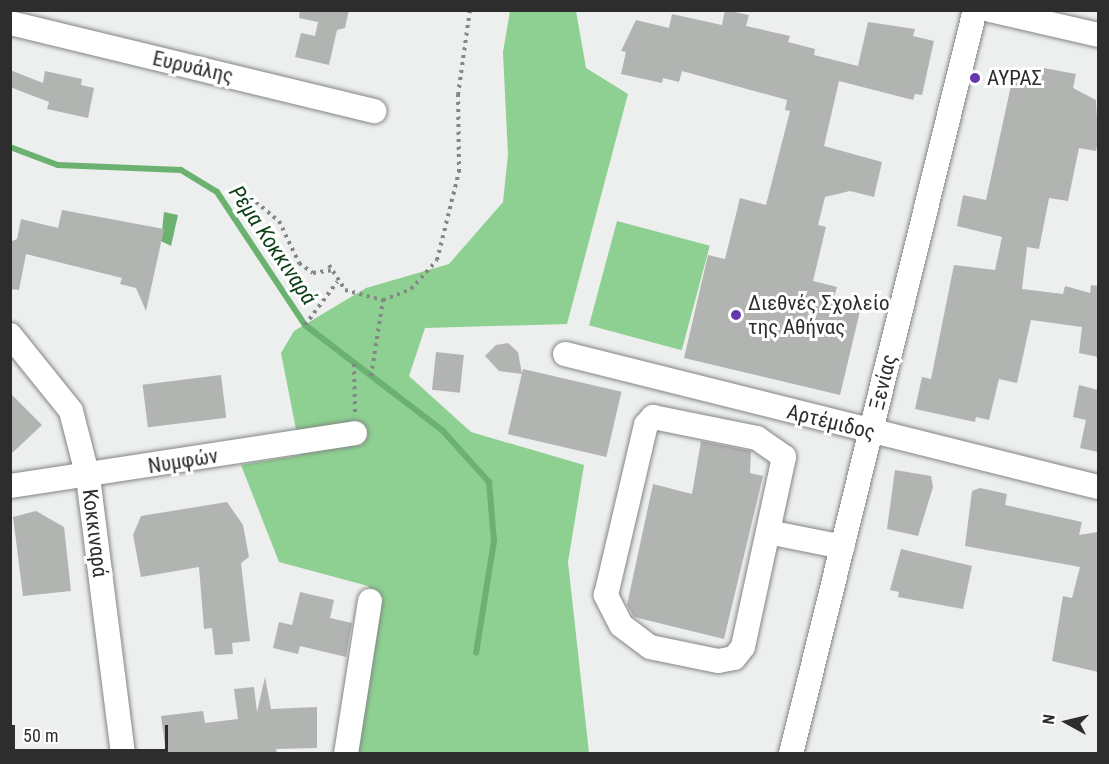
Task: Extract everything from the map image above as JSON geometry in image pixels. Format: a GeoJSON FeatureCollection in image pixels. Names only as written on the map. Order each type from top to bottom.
{"type":"FeatureCollection","features":[{"type":"Feature","properties":{"kind":"street","name":"Ξενίας"},"geometry":{"type":"LineString","coordinates":[[791,753],[975,10]]}},
{"type":"Feature","properties":{"kind":"street"},"geometry":{"type":"LineString","coordinates":[[990,10],[1098,35]]}},
{"type":"Feature","properties":{"kind":"street","name":"Ευρυάλης"},"geometry":{"type":"LineString","coordinates":[[10,23],[375,111]]}},
{"type":"Feature","properties":{"kind":"street","name":"Κοκκιναρά"},"geometry":{"type":"LineString","coordinates":[[10,334],[72,411],[88,477],[123,753]]}},
{"type":"Feature","properties":{"kind":"street","name":"Αρτέμιδος"},"geometry":{"type":"LineString","coordinates":[[565,354],[1098,487]]}},
{"type":"Feature","properties":{"kind":"street"},"geometry":{"type":"LineString","coordinates":[[653,417],[776,447],[784,457],[743,647],[734,658],[718,661],[650,647],[621,625],[606,595],[646,424],[653,417],[662,379]]}},
{"type":"Feature","properties":{"kind":"street","name":"Νυμφών"},"geometry":{"type":"LineString","coordinates":[[10,486],[88,477],[355,434]]}},
{"type":"Feature","properties":{"kind":"street"},"geometry":{"type":"LineString","coordinates":[[768,532],[843,547]]}},
{"type":"Feature","properties":{"kind":"street"},"geometry":{"type":"LineString","coordinates":[[346,753],[370,601]]}},
{"type":"Feature","properties":{"kind":"path"},"geometry":{"type":"LineString","coordinates":[[256,202],[279,221],[298,262],[314,273],[330,268],[345,290],[382,300],[411,289],[437,260],[454,210],[458,95],[470,10]]}},
{"type":"Feature","properties":{"kind":"path"},"geometry":{"type":"LineString","coordinates":[[305,325],[338,282]]}},
{"type":"Feature","properties":{"kind":"path"},"geometry":{"type":"LineString","coordinates":[[371,376],[382,300]]}},
{"type":"Feature","properties":{"kind":"path"},"geometry":{"type":"LineString","coordinates":[[354,364],[355,434]]}},
{"type":"Feature","properties":{"kind":"shaded area"},"geometry":{"type":"Polygon","coordinates":[[[510,11],[576,11],[586,68],[628,94],[567,324],[425,328],[409,376],[471,432],[584,465],[568,562],[589,753],[356,753],[376,604],[368,586],[279,562],[241,465],[301,455],[281,353],[294,331],[366,288],[449,264],[503,202],[508,155],[503,52],[510,11]]]}},
{"type":"Feature","properties":{"kind":"shaded area"},"geometry":{"type":"Polygon","coordinates":[[[164,212],[178,215],[171,246],[161,241],[164,212]]]}},
{"type":"Feature","properties":{"kind":"shaded area"},"geometry":{"type":"Polygon","coordinates":[[[617,221],[710,246],[682,350],[589,325],[617,221]]]}},
{"type":"Feature","properties":{"kind":"building"},"geometry":{"type":"Polygon","coordinates":[[[300,10],[349,10],[345,28],[337,30],[329,65],[295,57],[301,33],[315,36],[318,22],[299,18],[300,10]]]}},
{"type":"Feature","properties":{"kind":"building"},"geometry":{"type":"Polygon","coordinates":[[[725,10],[749,15],[746,26],[790,36],[788,42],[815,49],[814,55],[858,66],[868,22],[915,29],[913,36],[934,41],[922,95],[915,94],[913,100],[839,81],[824,146],[882,162],[874,197],[850,191],[825,197],[818,225],[826,227],[813,281],[837,287],[833,300],[861,307],[840,395],[684,358],[708,255],[725,259],[740,198],[766,205],[790,111],[785,110],[787,100],[682,71],[679,82],[663,78],[662,83],[621,74],[626,52],[621,51],[636,20],[669,28],[672,14],[722,25],[725,10]]]}},
{"type":"Feature","properties":{"kind":"building"},"geometry":{"type":"Polygon","coordinates":[[[1044,68],[1076,74],[1073,88],[1096,100],[1098,140],[1096,151],[1079,148],[1068,201],[1049,198],[1039,249],[1027,247],[1022,289],[1063,294],[1065,286],[1090,293],[1091,285],[1098,286],[1098,357],[1079,353],[1082,327],[1031,320],[1017,383],[999,379],[989,420],[976,417],[975,422],[915,409],[922,377],[931,379],[954,265],[995,270],[1002,237],[957,226],[963,195],[986,200],[1012,81],[1041,81],[1044,68]]]}},
{"type":"Feature","properties":{"kind":"building"},"geometry":{"type":"Polygon","coordinates":[[[10,70],[43,83],[45,71],[82,79],[81,85],[94,88],[88,118],[47,109],[49,102],[10,87],[10,70]]]}},
{"type":"Feature","properties":{"kind":"building"},"geometry":{"type":"Polygon","coordinates":[[[62,210],[164,229],[146,311],[136,288],[120,284],[122,278],[26,254],[19,290],[10,289],[10,242],[17,239],[21,219],[58,228],[62,210]]]}},
{"type":"Feature","properties":{"kind":"building"},"geometry":{"type":"Polygon","coordinates":[[[508,343],[518,352],[522,374],[499,371],[485,356],[496,345],[508,343]]]}},
{"type":"Feature","properties":{"kind":"building"},"geometry":{"type":"Polygon","coordinates":[[[436,352],[464,355],[460,393],[432,390],[436,352]]]}},
{"type":"Feature","properties":{"kind":"building"},"geometry":{"type":"Polygon","coordinates":[[[523,369],[621,392],[606,457],[508,434],[523,369]]]}},
{"type":"Feature","properties":{"kind":"building"},"geometry":{"type":"Polygon","coordinates":[[[221,375],[226,418],[148,427],[143,385],[221,375]]]}},
{"type":"Feature","properties":{"kind":"building"},"geometry":{"type":"Polygon","coordinates":[[[1079,385],[1098,390],[1098,452],[1080,448],[1086,420],[1073,417],[1079,385]]]}},
{"type":"Feature","properties":{"kind":"building"},"geometry":{"type":"Polygon","coordinates":[[[10,393],[42,425],[10,455],[10,393]]]}},
{"type":"Feature","properties":{"kind":"building"},"geometry":{"type":"Polygon","coordinates":[[[701,441],[751,451],[750,473],[763,476],[724,639],[634,617],[627,605],[653,484],[692,494],[701,441]]]}},
{"type":"Feature","properties":{"kind":"building"},"geometry":{"type":"Polygon","coordinates":[[[895,470],[931,476],[933,487],[918,536],[887,529],[895,470]]]}},
{"type":"Feature","properties":{"kind":"building"},"geometry":{"type":"Polygon","coordinates":[[[980,488],[1007,494],[1005,505],[1082,522],[1079,535],[1098,532],[1098,672],[1052,661],[1063,596],[1072,598],[1080,567],[965,546],[972,491],[980,488]]]}},
{"type":"Feature","properties":{"kind":"building"},"geometry":{"type":"Polygon","coordinates":[[[227,502],[243,525],[249,557],[241,563],[250,641],[232,643],[233,654],[215,655],[212,628],[204,629],[199,567],[141,577],[133,535],[141,516],[227,502]]]}},
{"type":"Feature","properties":{"kind":"building"},"geometry":{"type":"Polygon","coordinates":[[[36,511],[64,527],[71,591],[23,596],[13,517],[36,511]]]}},
{"type":"Feature","properties":{"kind":"building"},"geometry":{"type":"Polygon","coordinates":[[[901,549],[972,566],[963,609],[898,597],[899,592],[890,590],[901,549]]]}},
{"type":"Feature","properties":{"kind":"building"},"geometry":{"type":"Polygon","coordinates":[[[300,592],[334,600],[330,618],[352,623],[346,657],[300,646],[298,654],[273,648],[279,622],[292,625],[300,592]]]}},
{"type":"Feature","properties":{"kind":"building"},"geometry":{"type":"Polygon","coordinates":[[[265,677],[271,709],[317,707],[317,748],[276,749],[277,753],[166,753],[161,716],[203,711],[205,723],[238,719],[234,689],[254,687],[257,712],[265,677]]]}},
{"type":"Feature","properties":{"kind":"waterway","name":"Ρέμα Κοκκιναρά"},"geometry":{"type":"LineString","coordinates":[[10,147],[58,165],[181,170],[217,192],[305,325],[443,431],[489,482],[494,541],[476,653]]}},
{"type":"Feature","properties":{"kind":"place","name":"ΑΥΡΑΣ"},"geometry":{"type":"Point","coordinates":[975,78]}},
{"type":"Feature","properties":{"kind":"place","name":"Διεθνές Σχολείο της Αθήνας"},"geometry":{"type":"Point","coordinates":[736,315]}}]}
